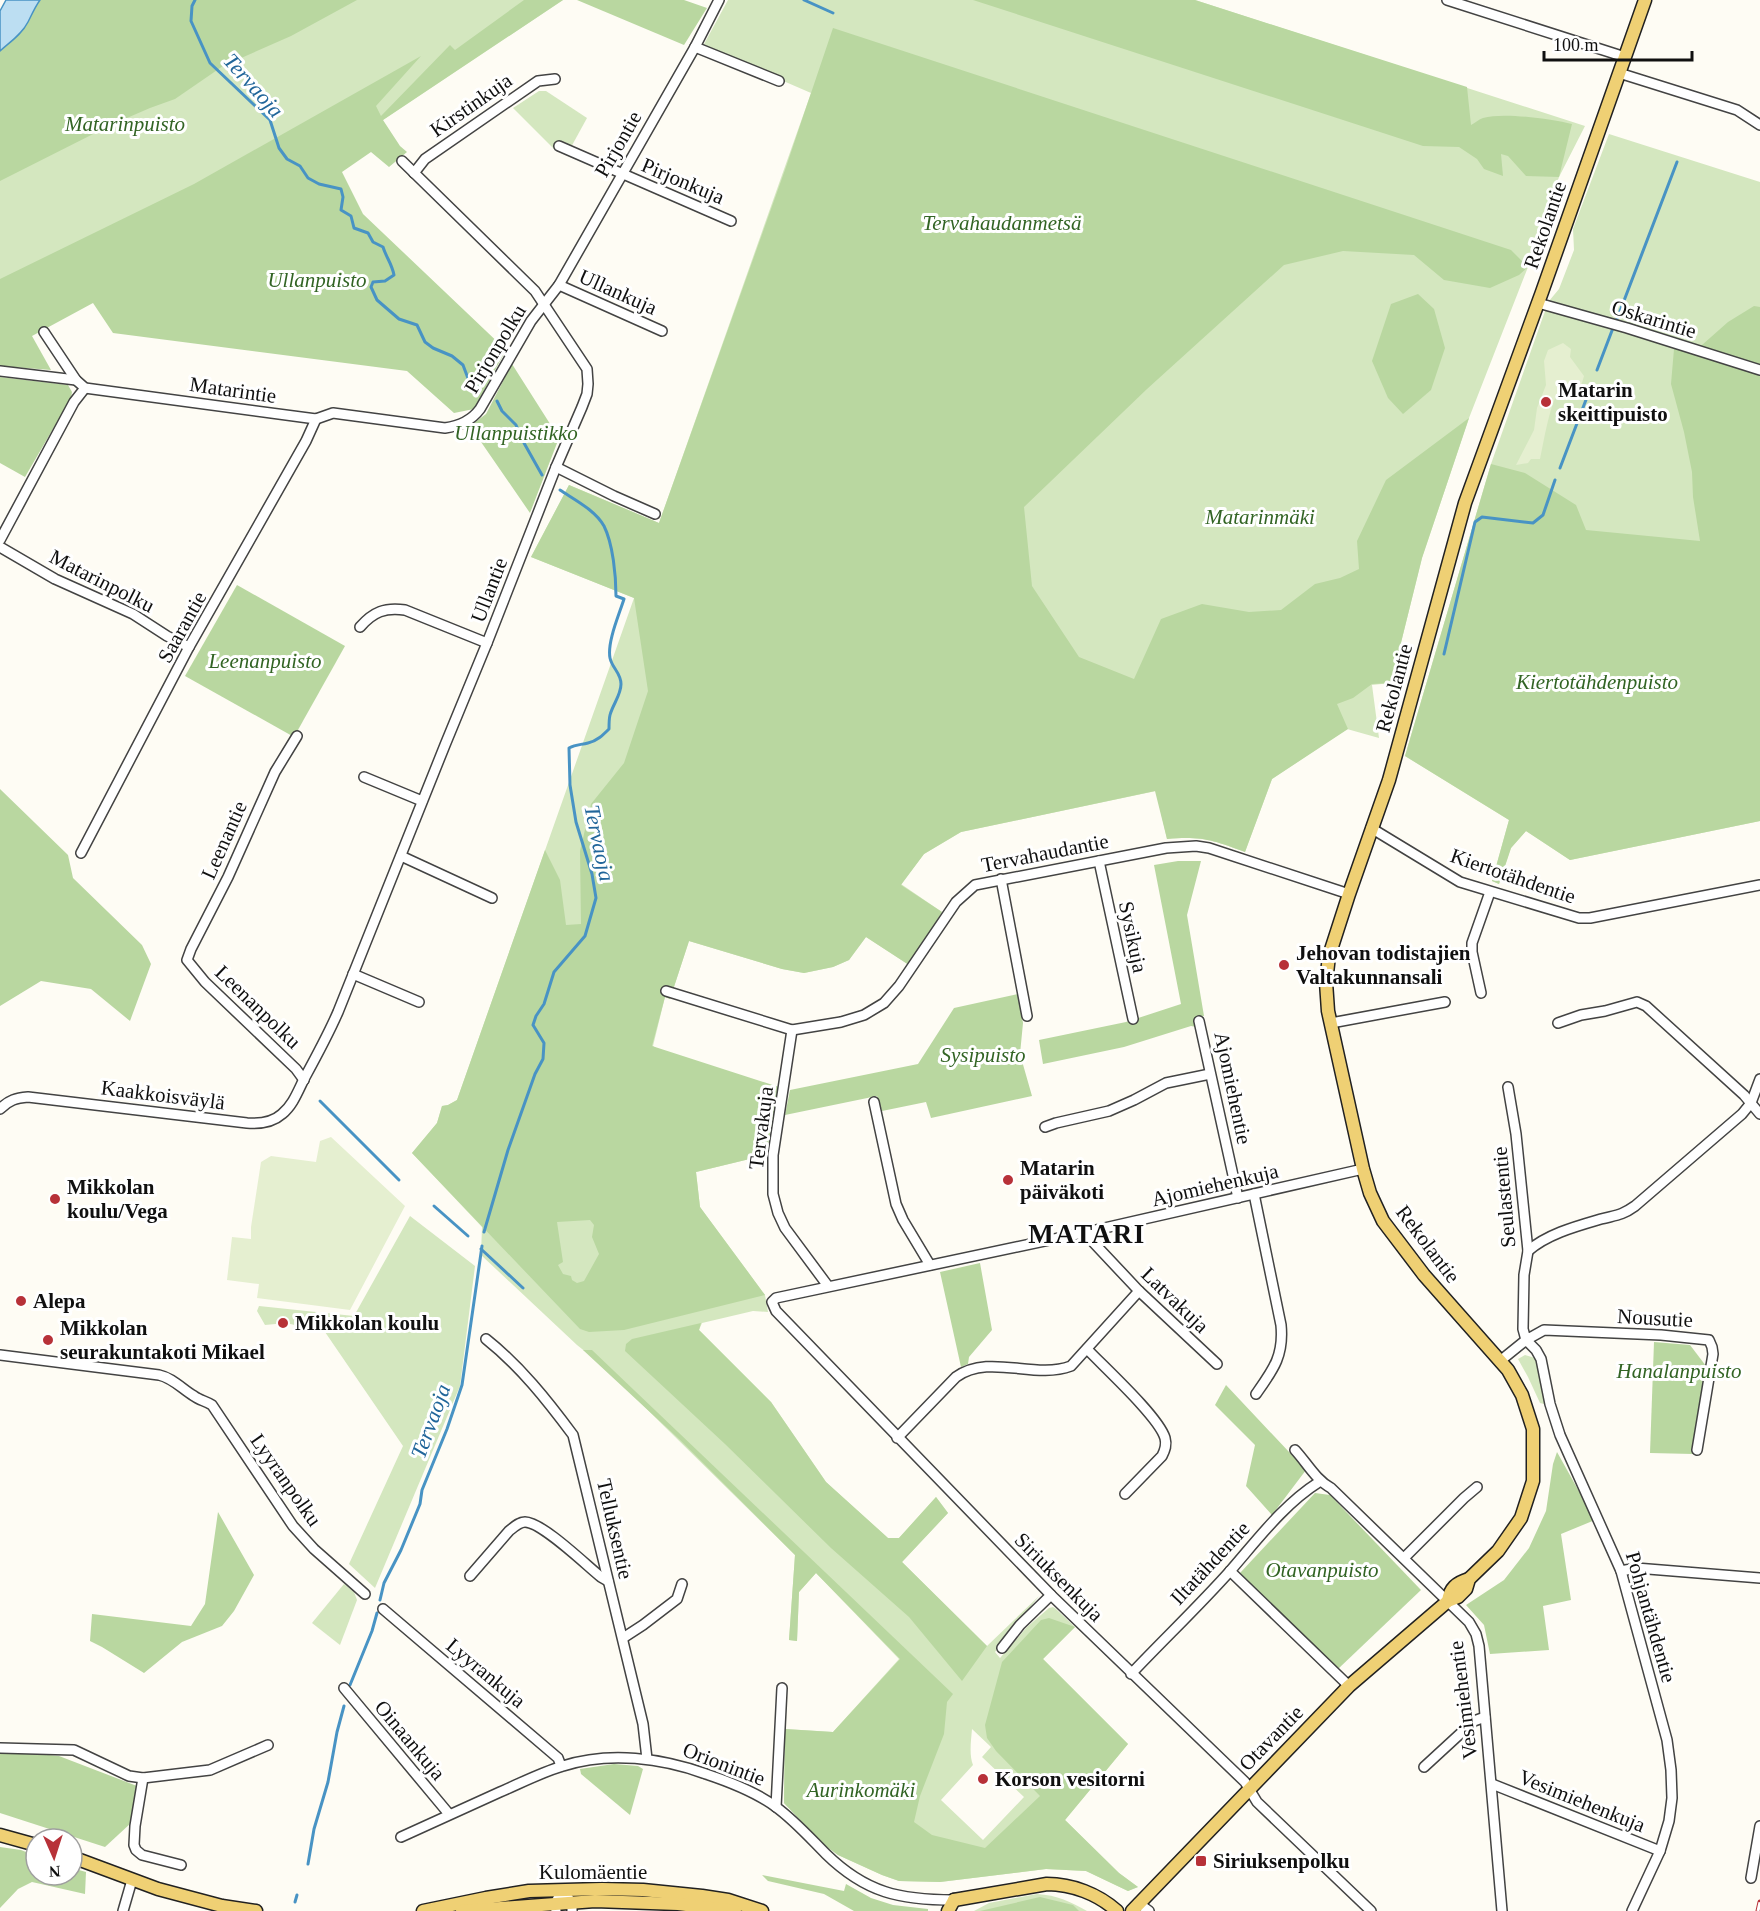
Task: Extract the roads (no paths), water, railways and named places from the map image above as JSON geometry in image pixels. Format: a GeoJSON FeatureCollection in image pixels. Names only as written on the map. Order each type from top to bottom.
{"type":"FeatureCollection","features":[{"type":"Feature","properties":{"kind":"main road","name":"Rekolantie"},"geometry":{"type":"LineString","coordinates":[[1500,1361],[1395,1239],[1370,1193],[1328,1011],[1326,982],[1328,965],[1349,894],[1389,780],[1465,503],[1644,0]]}},
{"type":"Feature","properties":{"kind":"main road","name":"Otavantie"},"geometry":{"type":"LineString","coordinates":[[1135,1907],[1350,1686],[1448,1601],[1458,1597],[1466,1589],[1469,1579],[1498,1551],[1512,1533],[1521,1518],[1533,1482],[1533,1429],[1522,1395],[1500,1361]]}},
{"type":"Feature","properties":{"kind":"main road"},"geometry":{"type":"LineString","coordinates":[[0,1835],[24,1842]]}},
{"type":"Feature","properties":{"kind":"main road"},"geometry":{"type":"LineString","coordinates":[[84,1862],[158,1889],[203,1901],[256,1911]]}},
{"type":"Feature","properties":{"kind":"main road","name":"Orionintie"},"geometry":{"type":"LineString","coordinates":[[954,1907],[1047,1884],[1059,1884],[1093,1895],[1117,1911]]}},
{"type":"Feature","properties":{"kind":"main road","name":"Kulomäentie"},"geometry":{"type":"LineString","coordinates":[[423,1911],[518,1892],[562,1890],[643,1890],[702,1896],[728,1900],[762,1911]]}},
{"type":"Feature","properties":{"kind":"main road","name":"Kulomäentie"},"geometry":{"type":"LineString","coordinates":[[462,1911],[572,1907],[596,1901],[678,1904],[735,1911]]}},
{"type":"Feature","properties":{"kind":"street","name":"Pirjontie"},"geometry":{"type":"LineString","coordinates":[[545,304],[559,285],[695,47],[718,0]]}},
{"type":"Feature","properties":{"kind":"street"},"geometry":{"type":"LineString","coordinates":[[1447,0],[1625,57]]}},
{"type":"Feature","properties":{"kind":"street"},"geometry":{"type":"LineString","coordinates":[[695,47],[779,81]]}},
{"type":"Feature","properties":{"kind":"street"},"geometry":{"type":"LineString","coordinates":[[1619,73],[1737,110],[1760,125]]}},
{"type":"Feature","properties":{"kind":"street","name":"Kirstinkuja"},"geometry":{"type":"LineString","coordinates":[[414,173],[425,159],[512,98],[538,81],[555,79]]}},
{"type":"Feature","properties":{"kind":"street","name":"Pirjonkuja"},"geometry":{"type":"LineString","coordinates":[[559,146],[731,220]]}},
{"type":"Feature","properties":{"kind":"street","name":"Ullantie"},"geometry":{"type":"LineString","coordinates":[[304,1080],[322,1047],[353,974],[556,466],[587,394],[587,369],[535,291],[402,161]]}},
{"type":"Feature","properties":{"kind":"street","name":"Ullankuja"},"geometry":{"type":"LineString","coordinates":[[559,285],[662,331]]}},
{"type":"Feature","properties":{"kind":"street","name":"Oskarintie"},"geometry":{"type":"LineString","coordinates":[[1538,303],[1760,370]]}},
{"type":"Feature","properties":{"kind":"street","name":"Pirjonpolku"},"geometry":{"type":"LineString","coordinates":[[445,428],[456,426],[474,417],[531,321],[545,304]]}},
{"type":"Feature","properties":{"kind":"street"},"geometry":{"type":"LineString","coordinates":[[0,540],[74,402],[85,388],[76,380],[44,332]]}},
{"type":"Feature","properties":{"kind":"street"},"geometry":{"type":"LineString","coordinates":[[0,371],[76,380]]}},
{"type":"Feature","properties":{"kind":"street","name":"Matarintie"},"geometry":{"type":"LineString","coordinates":[[85,388],[316,419],[333,413],[445,428]]}},
{"type":"Feature","properties":{"kind":"street","name":"Saarantie"},"geometry":{"type":"LineString","coordinates":[[81,853],[189,646],[306,441],[316,419]]}},
{"type":"Feature","properties":{"kind":"street"},"geometry":{"type":"LineString","coordinates":[[556,466],[655,514]]}},
{"type":"Feature","properties":{"kind":"street","name":"Matarinpolku"},"geometry":{"type":"LineString","coordinates":[[0,540],[55,579],[133,614],[167,636],[189,646]]}},
{"type":"Feature","properties":{"kind":"street"},"geometry":{"type":"LineString","coordinates":[[360,627],[368,616],[393,608],[405,610],[487,643]]}},
{"type":"Feature","properties":{"kind":"street","name":"Leenantie"},"geometry":{"type":"LineString","coordinates":[[187,960],[228,878],[276,772],[297,736]]}},
{"type":"Feature","properties":{"kind":"street"},"geometry":{"type":"LineString","coordinates":[[364,777],[422,801]]}},
{"type":"Feature","properties":{"kind":"street","name":"Kiertotähdentie"},"geometry":{"type":"LineString","coordinates":[[1371,828],[1460,882],[1569,916],[1590,918],[1760,885]]}},
{"type":"Feature","properties":{"kind":"street","name":"Tervahaudantie"},"geometry":{"type":"LineString","coordinates":[[666,991],[792,1030],[864,1016],[877,1009],[900,986],[956,902],[975,885],[1166,848],[1196,846],[1209,848],[1349,894]]}},
{"type":"Feature","properties":{"kind":"street"},"geometry":{"type":"LineString","coordinates":[[401,856],[492,898]]}},
{"type":"Feature","properties":{"kind":"street","name":"Sysikuja"},"geometry":{"type":"LineString","coordinates":[[1099,861],[1133,1020]]}},
{"type":"Feature","properties":{"kind":"street"},"geometry":{"type":"LineString","coordinates":[[1001,879],[1027,1016]]}},
{"type":"Feature","properties":{"kind":"street"},"geometry":{"type":"LineString","coordinates":[[1481,993],[1472,942],[1490,892]]}},
{"type":"Feature","properties":{"kind":"street","name":"Leenanpolku"},"geometry":{"type":"LineString","coordinates":[[187,960],[205,982],[296,1069],[304,1080]]}},
{"type":"Feature","properties":{"kind":"street"},"geometry":{"type":"LineString","coordinates":[[353,974],[419,1002]]}},
{"type":"Feature","properties":{"kind":"street"},"geometry":{"type":"LineString","coordinates":[[1331,1023],[1444,1002]]}},
{"type":"Feature","properties":{"kind":"street"},"geometry":{"type":"LineString","coordinates":[[1558,1023],[1581,1015],[1637,1002],[1646,1006],[1760,1114]]}},
{"type":"Feature","properties":{"kind":"street","name":"Ajomiehentie"},"geometry":{"type":"LineString","coordinates":[[1199,1021],[1238,1198]]}},
{"type":"Feature","properties":{"kind":"street","name":"Tervakuja"},"geometry":{"type":"LineString","coordinates":[[792,1030],[772,1155],[772,1194],[784,1228],[828,1286]]}},
{"type":"Feature","properties":{"kind":"street"},"geometry":{"type":"LineString","coordinates":[[1045,1127],[1109,1111],[1166,1083],[1210,1074]]}},
{"type":"Feature","properties":{"kind":"street"},"geometry":{"type":"LineString","coordinates":[[1528,1251],[1538,1242],[1602,1219],[1623,1215],[1742,1114],[1751,1104],[1760,1079]]}},
{"type":"Feature","properties":{"kind":"street","name":"Kaakkoisväylä"},"geometry":{"type":"LineString","coordinates":[[0,1109],[6,1102],[28,1097],[260,1124],[283,1114],[291,1105],[304,1080]]}},
{"type":"Feature","properties":{"kind":"street","name":"Seulastentie"},"geometry":{"type":"LineString","coordinates":[[1508,1087],[1516,1134],[1528,1251],[1524,1275],[1522,1329],[1526,1340]]}},
{"type":"Feature","properties":{"kind":"street"},"geometry":{"type":"LineString","coordinates":[[874,1102],[896,1204],[930,1265]]}},
{"type":"Feature","properties":{"kind":"street","name":"Ajomiehenkuja"},"geometry":{"type":"LineString","coordinates":[[828,1286],[1087,1232],[1363,1170]]}},
{"type":"Feature","properties":{"kind":"street"},"geometry":{"type":"LineString","coordinates":[[1254,1194],[1283,1339],[1274,1370],[1256,1394]]}},
{"type":"Feature","properties":{"kind":"street","name":"Latvakuja"},"geometry":{"type":"LineString","coordinates":[[1087,1232],[1092,1241],[1139,1291],[1217,1365]]}},
{"type":"Feature","properties":{"kind":"street","name":"Siriuksenkuja"},"geometry":{"type":"LineString","coordinates":[[828,1286],[776,1298],[772,1302],[776,1311],[1051,1595],[1245,1782],[1257,1802],[1371,1911]]}},
{"type":"Feature","properties":{"kind":"street"},"geometry":{"type":"LineString","coordinates":[[897,1438],[965,1370],[975,1367],[992,1367],[1059,1370],[1071,1366],[1139,1291]]}},
{"type":"Feature","properties":{"kind":"street","name":"Nousutie"},"geometry":{"type":"LineString","coordinates":[[1526,1340],[1544,1330],[1661,1335],[1709,1340],[1713,1354],[1698,1450]]}},
{"type":"Feature","properties":{"kind":"street","name":"Telluksentie"},"geometry":{"type":"LineString","coordinates":[[486,1339],[519,1369],[573,1434],[643,1724],[647,1759]]}},
{"type":"Feature","properties":{"kind":"street"},"geometry":{"type":"LineString","coordinates":[[1500,1361],[1526,1340]]}},
{"type":"Feature","properties":{"kind":"street","name":"Pohjantähdentie"},"geometry":{"type":"LineString","coordinates":[[1526,1340],[1541,1359],[1550,1404],[1560,1435],[1621,1571],[1667,1740],[1672,1798],[1669,1821],[1660,1851],[1632,1911]]}},
{"type":"Feature","properties":{"kind":"street"},"geometry":{"type":"LineString","coordinates":[[1087,1349],[1162,1429],[1166,1440],[1166,1448],[1162,1456],[1125,1494]]}},
{"type":"Feature","properties":{"kind":"street","name":"Lyyranpolku"},"geometry":{"type":"LineString","coordinates":[[0,1355],[159,1375],[181,1386],[196,1398],[204,1399],[212,1405],[293,1526],[314,1549],[366,1594]]}},
{"type":"Feature","properties":{"kind":"street","name":"Vesimiehentie"},"geometry":{"type":"LineString","coordinates":[[1295,1450],[1309,1465],[1319,1482],[1331,1488],[1404,1558],[1468,1622],[1476,1634],[1492,1784],[1502,1911]]}},
{"type":"Feature","properties":{"kind":"street","name":"Iltatähdentie"},"geometry":{"type":"LineString","coordinates":[[1131,1674],[1302,1492],[1319,1482]]}},
{"type":"Feature","properties":{"kind":"street"},"geometry":{"type":"LineString","coordinates":[[1404,1558],[1477,1487]]}},
{"type":"Feature","properties":{"kind":"street"},"geometry":{"type":"LineString","coordinates":[[470,1576],[509,1531],[516,1525],[526,1522],[542,1528],[608,1581]]}},
{"type":"Feature","properties":{"kind":"street"},"geometry":{"type":"LineString","coordinates":[[1621,1571],[1636,1568],[1760,1578]]}},
{"type":"Feature","properties":{"kind":"street"},"geometry":{"type":"LineString","coordinates":[[1230,1571],[1350,1686]]}},
{"type":"Feature","properties":{"kind":"street"},"geometry":{"type":"LineString","coordinates":[[622,1638],[677,1599],[682,1584]]}},
{"type":"Feature","properties":{"kind":"street"},"geometry":{"type":"LineString","coordinates":[[1002,1648],[1020,1625],[1051,1595]]}},
{"type":"Feature","properties":{"kind":"street","name":"Lyyrankuja"},"geometry":{"type":"LineString","coordinates":[[383,1610],[558,1758],[561,1766]]}},
{"type":"Feature","properties":{"kind":"street","name":"Oinaankuja"},"geometry":{"type":"LineString","coordinates":[[344,1688],[449,1814]]}},
{"type":"Feature","properties":{"kind":"street"},"geometry":{"type":"LineString","coordinates":[[776,1807],[782,1688]]}},
{"type":"Feature","properties":{"kind":"street"},"geometry":{"type":"LineString","coordinates":[[1424,1767],[1474,1721],[1485,1717]]}},
{"type":"Feature","properties":{"kind":"street"},"geometry":{"type":"LineString","coordinates":[[0,1748],[74,1750],[129,1776],[143,1778],[210,1770],[268,1745]]}},
{"type":"Feature","properties":{"kind":"street","name":"Orionintie"},"geometry":{"type":"LineString","coordinates":[[401,1837],[561,1766],[601,1759],[647,1759],[685,1766],[741,1787],[776,1807],[846,1871],[873,1887],[899,1896],[954,1907]]}},
{"type":"Feature","properties":{"kind":"street"},"geometry":{"type":"LineString","coordinates":[[143,1778],[135,1826],[136,1850],[142,1856],[181,1865]]}},
{"type":"Feature","properties":{"kind":"street","name":"Vesimiehenkuja"},"geometry":{"type":"LineString","coordinates":[[1492,1784],[1660,1851]]}},
{"type":"Feature","properties":{"kind":"street"},"geometry":{"type":"LineString","coordinates":[[1751,1878],[1760,1826]]}},
{"type":"Feature","properties":{"kind":"street"},"geometry":{"type":"LineString","coordinates":[[123,1911],[132,1880]]}},
{"type":"Feature","properties":{"kind":"street"},"geometry":{"type":"LineString","coordinates":[[562,1890],[572,1907]]}},
{"type":"Feature","properties":{"kind":"street"},"geometry":{"type":"LineString","coordinates":[[556,1907],[562,1890]]}},
{"type":"Feature","properties":{"kind":"street"},"geometry":{"type":"LineString","coordinates":[[1135,1907],[1149,1911]]}},
{"type":"Feature","properties":{"kind":"water"},"geometry":{"type":"Polygon","coordinates":[[[6,0],[40,0],[16,38],[0,51],[0,11],[6,0]]]}},
{"type":"Feature","properties":{"kind":"waterway","name":"Tervaoja"},"geometry":{"type":"LineString","coordinates":[[195,0],[192,6],[191,21],[210,63],[270,120],[279,148],[287,159],[300,166],[308,178],[319,184],[341,189],[343,197],[341,210],[351,216],[354,228],[368,233],[373,242],[383,247],[394,275],[385,281],[373,282],[371,287],[377,300],[399,319],[417,325],[425,342],[452,356],[463,365],[469,381],[480,389]]}},
{"type":"Feature","properties":{"kind":"waterway"},"geometry":{"type":"LineString","coordinates":[[804,0],[833,13]]}},
{"type":"Feature","properties":{"kind":"waterway"},"geometry":{"type":"LineString","coordinates":[[1617,319],[1677,162]]}},
{"type":"Feature","properties":{"kind":"waterway"},"geometry":{"type":"LineString","coordinates":[[1597,370],[1613,328]]}},
{"type":"Feature","properties":{"kind":"waterway"},"geometry":{"type":"LineString","coordinates":[[1560,468],[1592,384]]}},
{"type":"Feature","properties":{"kind":"waterway","name":"Tervaoja"},"geometry":{"type":"LineString","coordinates":[[497,401],[502,411],[516,425],[542,475]]}},
{"type":"Feature","properties":{"kind":"waterway"},"geometry":{"type":"LineString","coordinates":[[1444,654],[1475,522],[1482,517],[1533,523],[1543,515],[1555,480]]}},
{"type":"Feature","properties":{"kind":"waterway","name":"Tervaoja"},"geometry":{"type":"LineString","coordinates":[[484,1232],[508,1150],[535,1074],[543,1059],[544,1043],[533,1025],[536,1016],[544,1004],[554,972],[585,936],[596,898],[592,874],[576,822],[570,785],[569,748],[594,741],[609,729],[610,715],[621,688],[621,680],[611,662],[610,644],[624,599],[616,596],[615,570],[610,542],[600,520],[560,490]]}},
{"type":"Feature","properties":{"kind":"waterway"},"geometry":{"type":"LineString","coordinates":[[320,1101],[399,1180]]}},
{"type":"Feature","properties":{"kind":"waterway"},"geometry":{"type":"LineString","coordinates":[[434,1206],[468,1236]]}},
{"type":"Feature","properties":{"kind":"waterway","name":"Tervaoja"},"geometry":{"type":"LineString","coordinates":[[380,1600],[384,1583],[420,1504],[422,1490],[462,1385],[482,1246]]}},
{"type":"Feature","properties":{"kind":"waterway"},"geometry":{"type":"LineString","coordinates":[[481,1249],[523,1288]]}},
{"type":"Feature","properties":{"kind":"waterway","name":"Tervaoja"},"geometry":{"type":"LineString","coordinates":[[350,1685],[377,1613]]}},
{"type":"Feature","properties":{"kind":"waterway","name":"Tervaoja"},"geometry":{"type":"LineString","coordinates":[[308,1864],[314,1829],[328,1782],[344,1706]]}},
{"type":"Feature","properties":{"kind":"waterway"},"geometry":{"type":"LineString","coordinates":[[295,1902],[297,1895]]}},
{"type":"Feature","properties":{"kind":"railway"},"geometry":{"type":"LineString","coordinates":[[1758,1911],[1760,1902]]}},
{"type":"Feature","properties":{"kind":"place","name":"Matarin skeittipuisto"},"geometry":{"type":"Point","coordinates":[1546,402]}},
{"type":"Feature","properties":{"kind":"place","name":"Jehovan todistajien Valtakunnansali"},"geometry":{"type":"Point","coordinates":[1284,965]}},
{"type":"Feature","properties":{"kind":"place","name":"Matarin päiväkoti"},"geometry":{"type":"Point","coordinates":[1008,1180]}},
{"type":"Feature","properties":{"kind":"place","name":"Mikkolan koulu/Vega"},"geometry":{"type":"Point","coordinates":[55,1199]}},
{"type":"Feature","properties":{"kind":"place","name":"Alepa"},"geometry":{"type":"Point","coordinates":[21,1301]}},
{"type":"Feature","properties":{"kind":"place","name":"Mikkolan koulu"},"geometry":{"type":"Point","coordinates":[283,1323]}},
{"type":"Feature","properties":{"kind":"place","name":"Mikkolan seurakuntakoti Mikael"},"geometry":{"type":"Point","coordinates":[48,1340]}},
{"type":"Feature","properties":{"kind":"place","name":"Korson vesitorni"},"geometry":{"type":"Point","coordinates":[983,1779]}},
{"type":"Feature","properties":{"kind":"place","name":"Siriuksenpolku"},"geometry":{"type":"Point","coordinates":[1201,1861]}},
{"type":"Feature","properties":{"kind":"district","name":"MATARI"},"geometry":{"type":"Point","coordinates":[1087,1234]}},
{"type":"Feature","properties":{"kind":"park label","name":"Matarinpuisto"},"geometry":{"type":"Point","coordinates":[125,124]}},
{"type":"Feature","properties":{"kind":"park label","name":"Tervahaudanmetsä"},"geometry":{"type":"Point","coordinates":[1002,223]}},
{"type":"Feature","properties":{"kind":"park label","name":"Ullanpuisto"},"geometry":{"type":"Point","coordinates":[317,280]}},
{"type":"Feature","properties":{"kind":"park label","name":"Ullanpuistikko"},"geometry":{"type":"Point","coordinates":[516,433]}},
{"type":"Feature","properties":{"kind":"park label","name":"Matarinmäki"},"geometry":{"type":"Point","coordinates":[1260,517]}},
{"type":"Feature","properties":{"kind":"park label","name":"Leenanpuisto"},"geometry":{"type":"Point","coordinates":[265,661]}},
{"type":"Feature","properties":{"kind":"park label","name":"Kiertotähdenpuisto"},"geometry":{"type":"Point","coordinates":[1597,682]}},
{"type":"Feature","properties":{"kind":"park label","name":"Sysipuisto"},"geometry":{"type":"Point","coordinates":[983,1055]}},
{"type":"Feature","properties":{"kind":"park label","name":"Hanalanpuisto"},"geometry":{"type":"Point","coordinates":[1679,1371]}},
{"type":"Feature","properties":{"kind":"park label","name":"Otavanpuisto"},"geometry":{"type":"Point","coordinates":[1322,1570]}},
{"type":"Feature","properties":{"kind":"park label","name":"Aurinkomäki"},"geometry":{"type":"Point","coordinates":[861,1790]}}]}
